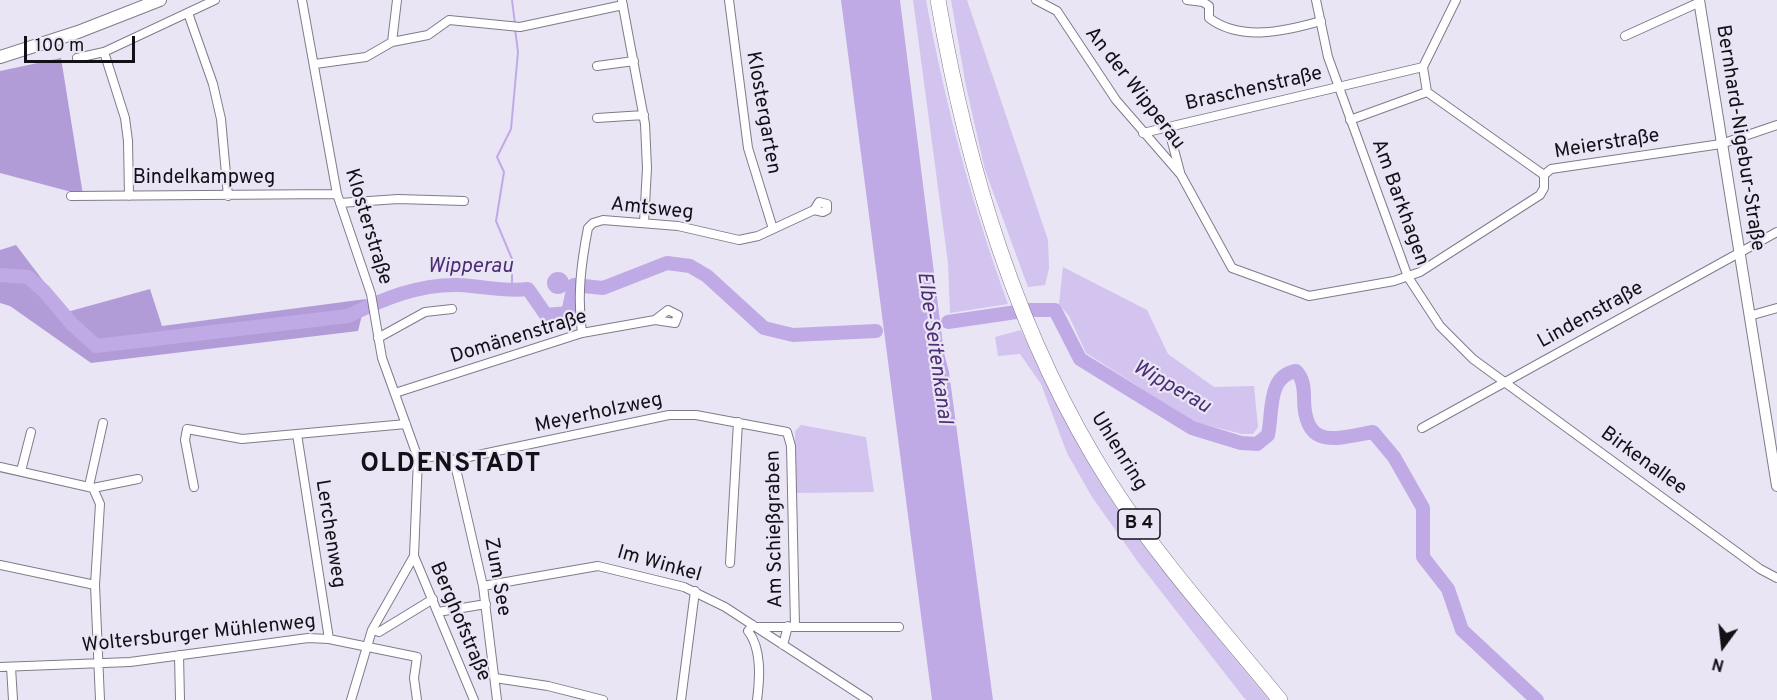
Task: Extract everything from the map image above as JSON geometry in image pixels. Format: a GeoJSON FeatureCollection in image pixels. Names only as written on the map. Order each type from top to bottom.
{"type":"FeatureCollection","features":[{"type":"Feature","properties":{"kind":"highway","name":"Uhlenring"},"geometry":{"type":"LineString","coordinates":[[938,0],[976,180],[1029,327],[1076,426],[1111,484],[1157,550],[1280,700]]}},
{"type":"Feature","properties":{"kind":"main road"},"geometry":{"type":"LineString","coordinates":[[0,57],[78,32],[160,0]]}},
{"type":"Feature","properties":{"kind":"main road","name":"Bernhard-Nigebur-Straße"},"geometry":{"type":"LineString","coordinates":[[1700,1],[1777,486]]}},
{"type":"Feature","properties":{"kind":"street"},"geometry":{"type":"LineString","coordinates":[[77,58],[104,52],[215,0]]}},
{"type":"Feature","properties":{"kind":"street","name":"Klosterstraße"},"geometry":{"type":"LineString","coordinates":[[302,0],[338,198],[371,294],[378,339],[418,458]]}},
{"type":"Feature","properties":{"kind":"street"},"geometry":{"type":"LineString","coordinates":[[392,42],[397,0]]}},
{"type":"Feature","properties":{"kind":"street","name":"Klostergarten"},"geometry":{"type":"LineString","coordinates":[[729,0],[748,147],[773,229]]}},
{"type":"Feature","properties":{"kind":"street"},"geometry":{"type":"LineString","coordinates":[[1036,0],[1057,11],[1058,0]]}},
{"type":"Feature","properties":{"kind":"street"},"geometry":{"type":"LineString","coordinates":[[1187,0],[1203,2],[1209,6],[1209,18],[1216,23],[1251,32],[1288,30],[1320,21]]}},
{"type":"Feature","properties":{"kind":"street","name":"Am Barkhagen"},"geometry":{"type":"LineString","coordinates":[[1316,0],[1338,87],[1408,277],[1426,309],[1454,343],[1507,383]]}},
{"type":"Feature","properties":{"kind":"street"},"geometry":{"type":"LineString","coordinates":[[1456,0],[1423,68],[1427,92],[1544,175]]}},
{"type":"Feature","properties":{"kind":"street"},"geometry":{"type":"LineString","coordinates":[[1625,36],[1700,1]]}},
{"type":"Feature","properties":{"kind":"street"},"geometry":{"type":"LineString","coordinates":[[315,64],[366,57],[392,42],[428,35],[449,20],[510,28],[623,3],[644,115],[647,168],[644,223]]}},
{"type":"Feature","properties":{"kind":"street","name":"An der Wipperau"},"geometry":{"type":"LineString","coordinates":[[1057,11],[1089,62],[1143,133],[1181,175]]}},
{"type":"Feature","properties":{"kind":"street"},"geometry":{"type":"LineString","coordinates":[[188,13],[213,84],[221,119],[228,196]]}},
{"type":"Feature","properties":{"kind":"street"},"geometry":{"type":"LineString","coordinates":[[104,52],[125,118],[128,141],[129,196]]}},
{"type":"Feature","properties":{"kind":"street"},"geometry":{"type":"LineString","coordinates":[[597,66],[634,61]]}},
{"type":"Feature","properties":{"kind":"street","name":"Braschenstraße"},"geometry":{"type":"LineString","coordinates":[[1143,133],[1423,68]]}},
{"type":"Feature","properties":{"kind":"street"},"geometry":{"type":"LineString","coordinates":[[1350,120],[1427,92]]}},
{"type":"Feature","properties":{"kind":"street"},"geometry":{"type":"LineString","coordinates":[[597,118],[644,115]]}},
{"type":"Feature","properties":{"kind":"street","name":"Meierstraße"},"geometry":{"type":"LineString","coordinates":[[1408,277],[1540,195],[1544,188],[1544,175],[1551,169],[1721,144],[1777,125]]}},
{"type":"Feature","properties":{"kind":"street","name":"An der Wipperau"},"geometry":{"type":"LineString","coordinates":[[1168,127],[1181,175],[1226,261],[1239,272],[1309,296],[1408,277]]}},
{"type":"Feature","properties":{"kind":"street","name":"Bindelkampweg"},"geometry":{"type":"LineString","coordinates":[[71,196],[228,196],[464,201]]}},
{"type":"Feature","properties":{"kind":"street","name":"Amtsweg"},"geometry":{"type":"LineString","coordinates":[[582,333],[579,279],[588,228],[593,223],[603,220],[691,228],[739,240],[773,229],[814,210]]}},
{"type":"Feature","properties":{"kind":"street","name":"Lindenstraße"},"geometry":{"type":"LineString","coordinates":[[1422,428],[1777,232]]}},
{"type":"Feature","properties":{"kind":"street"},"geometry":{"type":"LineString","coordinates":[[1749,316],[1777,308]]}},
{"type":"Feature","properties":{"kind":"street"},"geometry":{"type":"LineString","coordinates":[[378,339],[425,312],[452,309]]}},
{"type":"Feature","properties":{"kind":"street","name":"Domänenstraße"},"geometry":{"type":"LineString","coordinates":[[395,393],[582,333],[655,320]]}},
{"type":"Feature","properties":{"kind":"street","name":"Birkenallee"},"geometry":{"type":"LineString","coordinates":[[1507,383],[1760,569],[1777,578]]}},
{"type":"Feature","properties":{"kind":"street","name":"Meyerholzweg"},"geometry":{"type":"LineString","coordinates":[[418,458],[441,456],[454,460],[669,415],[696,415],[787,432]]}},
{"type":"Feature","properties":{"kind":"street"},"geometry":{"type":"LineString","coordinates":[[730,563],[738,422]]}},
{"type":"Feature","properties":{"kind":"street"},"geometry":{"type":"LineString","coordinates":[[100,700],[95,585],[100,504],[91,487],[103,423]]}},
{"type":"Feature","properties":{"kind":"street"},"geometry":{"type":"LineString","coordinates":[[194,488],[185,440],[187,429],[242,439],[406,424]]}},
{"type":"Feature","properties":{"kind":"street"},"geometry":{"type":"LineString","coordinates":[[21,471],[31,432]]}},
{"type":"Feature","properties":{"kind":"street","name":"Am Schießgraben"},"geometry":{"type":"LineString","coordinates":[[783,645],[792,626],[791,446],[787,432]]}},
{"type":"Feature","properties":{"kind":"street","name":"Lerchenweg"},"geometry":{"type":"LineString","coordinates":[[297,434],[329,639]]}},
{"type":"Feature","properties":{"kind":"street"},"geometry":{"type":"LineString","coordinates":[[351,700],[365,646],[372,630],[414,556],[418,458]]}},
{"type":"Feature","properties":{"kind":"street","name":"Zum See"},"geometry":{"type":"LineString","coordinates":[[454,460],[461,482],[483,586],[497,700]]}},
{"type":"Feature","properties":{"kind":"street"},"geometry":{"type":"LineString","coordinates":[[0,467],[91,487],[138,479]]}},
{"type":"Feature","properties":{"kind":"street","name":"Berghofstraße"},"geometry":{"type":"LineString","coordinates":[[414,556],[474,700]]}},
{"type":"Feature","properties":{"kind":"street"},"geometry":{"type":"LineString","coordinates":[[0,565],[95,585]]}},
{"type":"Feature","properties":{"kind":"street","name":"Im Winkel"},"geometry":{"type":"LineString","coordinates":[[483,586],[598,566],[695,591],[754,626],[856,696],[868,700]]}},
{"type":"Feature","properties":{"kind":"street"},"geometry":{"type":"LineString","coordinates":[[1760,569],[1777,568]]}},
{"type":"Feature","properties":{"kind":"street"},"geometry":{"type":"LineString","coordinates":[[681,700],[695,591]]}},
{"type":"Feature","properties":{"kind":"street"},"geometry":{"type":"LineString","coordinates":[[372,630],[379,632],[433,599]]}},
{"type":"Feature","properties":{"kind":"street"},"geometry":{"type":"LineString","coordinates":[[438,612],[486,604]]}},
{"type":"Feature","properties":{"kind":"street"},"geometry":{"type":"LineString","coordinates":[[757,700],[760,676],[754,639],[748,631],[754,626],[899,627]]}},
{"type":"Feature","properties":{"kind":"street","name":"Woltersburger Mühlenweg"},"geometry":{"type":"LineString","coordinates":[[0,667],[97,664],[285,640],[329,639],[417,657],[414,678],[417,700]]}},
{"type":"Feature","properties":{"kind":"street"},"geometry":{"type":"LineString","coordinates":[[179,655],[180,700]]}},
{"type":"Feature","properties":{"kind":"street"},"geometry":{"type":"LineString","coordinates":[[11,667],[12,700]]}},
{"type":"Feature","properties":{"kind":"street"},"geometry":{"type":"LineString","coordinates":[[495,678],[548,686],[603,700]]}},
{"type":"Feature","properties":{"kind":"shaded area"},"geometry":{"type":"Polygon","coordinates":[[[913,0],[926,0],[942,79],[961,154],[982,228],[1008,304],[950,313],[948,263],[913,0]]]}},
{"type":"Feature","properties":{"kind":"shaded area"},"geometry":{"type":"Polygon","coordinates":[[[951,0],[967,0],[1048,240],[1049,268],[1045,285],[1028,287],[985,170],[966,86],[951,0]]]}},
{"type":"Feature","properties":{"kind":"shaded area"},"geometry":{"type":"Polygon","coordinates":[[[61,58],[83,195],[0,173],[0,71],[61,58]]]}},
{"type":"Feature","properties":{"kind":"shaded area"},"geometry":{"type":"Polygon","coordinates":[[[16,245],[67,312],[150,289],[162,326],[366,299],[358,331],[91,363],[10,306],[0,303],[0,250],[16,245]]]}},
{"type":"Feature","properties":{"kind":"shaded area"},"geometry":{"type":"Polygon","coordinates":[[[1063,267],[1147,310],[1168,354],[1214,387],[1254,386],[1258,427],[1253,434],[1242,434],[1194,422],[1086,353],[1069,316],[1059,304],[1063,267]]]}},
{"type":"Feature","properties":{"kind":"shaded area"},"geometry":{"type":"Polygon","coordinates":[[[1021,330],[1070,428],[1113,499],[1179,590],[1269,700],[1246,700],[1138,562],[1092,497],[1067,453],[1041,384],[1020,354],[998,356],[995,337],[1021,330]]]}},
{"type":"Feature","properties":{"kind":"shaded area"},"geometry":{"type":"Polygon","coordinates":[[[801,425],[866,437],[874,492],[796,493],[795,431],[801,425]]]}},
{"type":"Feature","properties":{"kind":"water","name":"Elbe-Seitenkanal"},"geometry":{"type":"Polygon","coordinates":[[[841,0],[900,0],[944,353],[949,372],[993,700],[932,700],[841,0]]]}},
{"type":"Feature","properties":{"kind":"water"},"geometry":{"type":"Polygon","coordinates":[[[558,272],[566,275],[569,283],[566,291],[558,294],[550,291],[547,283],[550,275],[558,272]]]}},
{"type":"Feature","properties":{"kind":"waterway"},"geometry":{"type":"LineString","coordinates":[[512,0],[515,24]]}},
{"type":"Feature","properties":{"kind":"waterway"},"geometry":{"type":"LineString","coordinates":[[512,291],[512,259],[496,221],[504,172],[497,157],[511,129],[518,52],[515,29]]}},
{"type":"Feature","properties":{"kind":"waterway","name":"Wipperau"},"geometry":{"type":"LineString","coordinates":[[0,275],[28,277],[96,346],[348,316],[401,294],[444,285],[510,290],[528,289],[546,315],[568,313],[574,285],[603,288],[667,263],[690,266],[707,276],[764,328],[793,335],[876,331]]}},
{"type":"Feature","properties":{"kind":"waterway","name":"Wipperau"},"geometry":{"type":"LineString","coordinates":[[948,322],[1030,310],[1055,310],[1080,359],[1192,428],[1241,443],[1257,444],[1268,435],[1271,406],[1276,387],[1287,374],[1296,371],[1303,383],[1305,414],[1309,426],[1316,433],[1334,438],[1373,432],[1394,457],[1423,508],[1423,557],[1448,589],[1462,630],[1537,700]]}},
{"type":"Feature","properties":{"kind":"district","name":"OLDENSTADT"},"geometry":{"type":"Point","coordinates":[451,466]}}]}
